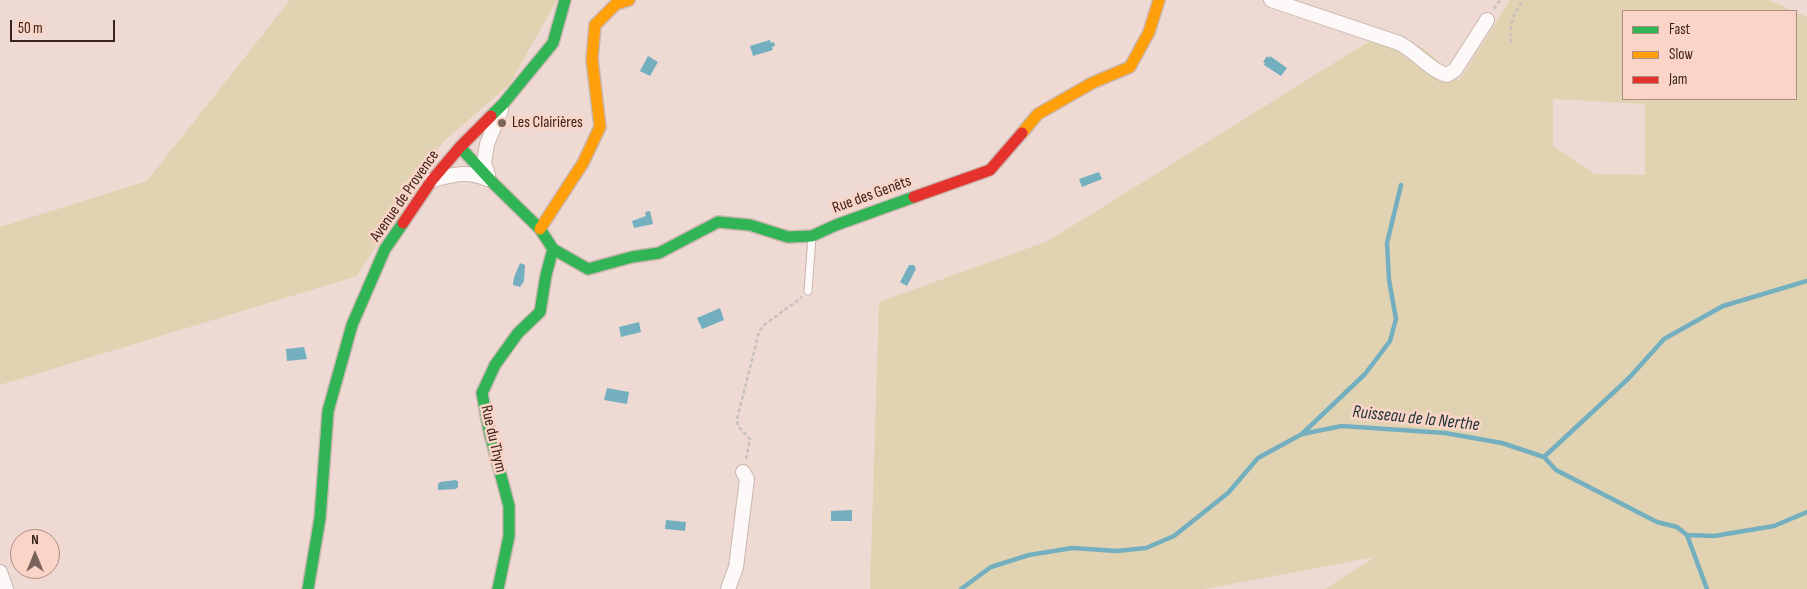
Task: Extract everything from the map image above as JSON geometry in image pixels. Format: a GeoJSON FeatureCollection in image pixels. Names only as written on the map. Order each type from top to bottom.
{"type":"FeatureCollection","features":[{"type":"Feature","properties":{"kind":"street","name":"Avenue de Provence"},"geometry":{"type":"LineString","coordinates":[[308,589],[320,518],[328,411],[352,325],[385,249],[432,180],[503,104],[553,43],[565,0]]}},
{"type":"Feature","properties":{"kind":"street"},"geometry":{"type":"LineString","coordinates":[[540,229],[583,163],[600,126],[592,59],[595,25],[616,4],[629,0]]}},
{"type":"Feature","properties":{"kind":"street","name":"Rue des Genêts"},"geometry":{"type":"LineString","coordinates":[[460,148],[540,229],[553,249],[588,269],[632,257],[659,253],[718,222],[750,224],[788,237],[812,236],[836,224],[990,170],[1038,114],[1092,84],[1130,67],[1149,32],[1159,0]]}},
{"type":"Feature","properties":{"kind":"street"},"geometry":{"type":"LineString","coordinates":[[1271,0],[1399,43],[1410,48],[1439,72],[1447,75],[1455,70],[1487,20]]}},
{"type":"Feature","properties":{"kind":"street"},"geometry":{"type":"LineString","coordinates":[[490,180],[484,163],[487,144],[503,104]]}},
{"type":"Feature","properties":{"kind":"street"},"geometry":{"type":"LineString","coordinates":[[432,180],[454,174],[473,173],[490,180]]}},
{"type":"Feature","properties":{"kind":"street","name":"Rue du Thym"},"geometry":{"type":"LineString","coordinates":[[498,589],[509,536],[509,506],[489,430],[482,392],[496,365],[518,333],[540,312],[546,275],[553,249]]}},
{"type":"Feature","properties":{"kind":"street"},"geometry":{"type":"LineString","coordinates":[[728,589],[736,567],[747,479],[743,472]]}},
{"type":"Feature","properties":{"kind":"street"},"geometry":{"type":"LineString","coordinates":[[0,572],[6,589]]}},
{"type":"Feature","properties":{"kind":"lane"},"geometry":{"type":"LineString","coordinates":[[808,291],[812,236]]}},
{"type":"Feature","properties":{"kind":"path"},"geometry":{"type":"LineString","coordinates":[[1510,44],[1510,28],[1513,16],[1522,0]]}},
{"type":"Feature","properties":{"kind":"path"},"geometry":{"type":"LineString","coordinates":[[743,472],[750,439],[738,426],[737,419],[759,332],[764,325],[808,291]]}},
{"type":"Feature","properties":{"kind":"shaded area"},"geometry":{"type":"Polygon","coordinates":[[[290,0],[557,0],[510,84],[442,143],[357,276],[0,385],[0,227],[147,181],[290,0]]]}},
{"type":"Feature","properties":{"kind":"shaded area"},"geometry":{"type":"Polygon","coordinates":[[[1510,0],[1768,0],[1792,10],[1622,10],[1622,100],[1797,100],[1797,12],[1807,17],[1807,589],[1325,589],[1375,557],[1205,589],[870,589],[879,302],[1048,241],[1384,32],[1425,49],[1459,81],[1510,0]],[[1553,99],[1553,146],[1595,174],[1645,175],[1645,104],[1553,99]]]}},
{"type":"Feature","properties":{"kind":"water"},"geometry":{"type":"Polygon","coordinates":[[[770,40],[771,43],[774,42],[773,50],[753,56],[750,46],[770,40]]]}},
{"type":"Feature","properties":{"kind":"water"},"geometry":{"type":"Polygon","coordinates":[[[648,56],[658,62],[650,76],[640,71],[648,56]]]}},
{"type":"Feature","properties":{"kind":"water"},"geometry":{"type":"Polygon","coordinates":[[[1267,56],[1269,58],[1270,56],[1287,68],[1281,76],[1264,65],[1265,63],[1263,62],[1267,56]]]}},
{"type":"Feature","properties":{"kind":"water"},"geometry":{"type":"Polygon","coordinates":[[[1099,172],[1102,179],[1082,187],[1079,179],[1099,172]]]}},
{"type":"Feature","properties":{"kind":"water"},"geometry":{"type":"Polygon","coordinates":[[[650,211],[653,224],[634,228],[632,221],[646,216],[645,212],[650,211]]]}},
{"type":"Feature","properties":{"kind":"water"},"geometry":{"type":"Polygon","coordinates":[[[520,263],[525,265],[524,281],[520,287],[513,285],[520,263]]]}},
{"type":"Feature","properties":{"kind":"water"},"geometry":{"type":"Polygon","coordinates":[[[909,265],[914,265],[916,269],[907,286],[900,282],[909,265]]]}},
{"type":"Feature","properties":{"kind":"water"},"geometry":{"type":"Polygon","coordinates":[[[720,308],[724,320],[702,329],[697,318],[720,308]]]}},
{"type":"Feature","properties":{"kind":"water"},"geometry":{"type":"Polygon","coordinates":[[[639,322],[641,332],[621,337],[619,327],[639,322]]]}},
{"type":"Feature","properties":{"kind":"water"},"geometry":{"type":"Polygon","coordinates":[[[304,347],[307,359],[287,361],[286,349],[304,347]]]}},
{"type":"Feature","properties":{"kind":"water"},"geometry":{"type":"Polygon","coordinates":[[[607,388],[629,392],[627,404],[604,400],[607,388]]]}},
{"type":"Feature","properties":{"kind":"water"},"geometry":{"type":"Polygon","coordinates":[[[456,480],[458,487],[456,489],[438,490],[440,482],[456,480]]]}},
{"type":"Feature","properties":{"kind":"water"},"geometry":{"type":"Polygon","coordinates":[[[852,510],[852,521],[831,521],[831,511],[852,510]]]}},
{"type":"Feature","properties":{"kind":"water"},"geometry":{"type":"Polygon","coordinates":[[[666,520],[686,522],[685,531],[665,529],[666,520]]]}},
{"type":"Feature","properties":{"kind":"waterway"},"geometry":{"type":"LineString","coordinates":[[1303,433],[1365,374],[1390,341],[1396,319],[1389,280],[1387,243],[1401,185]]}},
{"type":"Feature","properties":{"kind":"waterway"},"geometry":{"type":"LineString","coordinates":[[1544,457],[1629,378],[1664,339],[1723,306],[1807,281]]}},
{"type":"Feature","properties":{"kind":"waterway","name":"Ruisseau de la Nerthe"},"geometry":{"type":"LineString","coordinates":[[961,589],[991,567],[1029,555],[1072,548],[1117,551],[1146,548],[1174,536],[1228,493],[1258,458],[1302,434],[1342,426],[1445,433],[1502,443],[1544,457],[1556,470],[1657,522],[1677,527],[1687,535],[1707,589]]}},
{"type":"Feature","properties":{"kind":"waterway"},"geometry":{"type":"LineString","coordinates":[[1687,535],[1714,536],[1774,526],[1807,512]]}},
{"type":"Feature","properties":{"kind":"traffic: fast"},"geometry":{"type":"LineString","coordinates":[[491,116],[553,43],[565,0]]}},
{"type":"Feature","properties":{"kind":"traffic: fast"},"geometry":{"type":"LineString","coordinates":[[460,147],[494,184],[540,229],[553,249],[588,269],[632,257],[659,253],[718,222],[750,225],[788,237],[812,236],[836,225],[914,197]]}},
{"type":"Feature","properties":{"kind":"traffic: fast"},"geometry":{"type":"LineString","coordinates":[[308,589],[320,518],[328,411],[352,325],[385,249],[403,223]]}},
{"type":"Feature","properties":{"kind":"traffic: fast"},"geometry":{"type":"LineString","coordinates":[[498,589],[509,536],[509,506],[489,430],[482,393],[495,365],[518,333],[540,312],[546,275],[553,249]]}},
{"type":"Feature","properties":{"kind":"traffic: slow"},"geometry":{"type":"LineString","coordinates":[[540,229],[583,163],[600,127],[592,59],[595,25],[616,4],[629,0]]}},
{"type":"Feature","properties":{"kind":"traffic: slow"},"geometry":{"type":"LineString","coordinates":[[1022,133],[1038,114],[1092,83],[1130,67],[1149,32],[1159,0]]}},
{"type":"Feature","properties":{"kind":"traffic: jam"},"geometry":{"type":"LineString","coordinates":[[403,223],[432,180],[460,147],[491,116]]}},
{"type":"Feature","properties":{"kind":"traffic: jam"},"geometry":{"type":"LineString","coordinates":[[914,197],[990,170],[1022,133]]}},
{"type":"Feature","properties":{"kind":"place","name":"Les Clairières"},"geometry":{"type":"Point","coordinates":[502,123]}}]}
